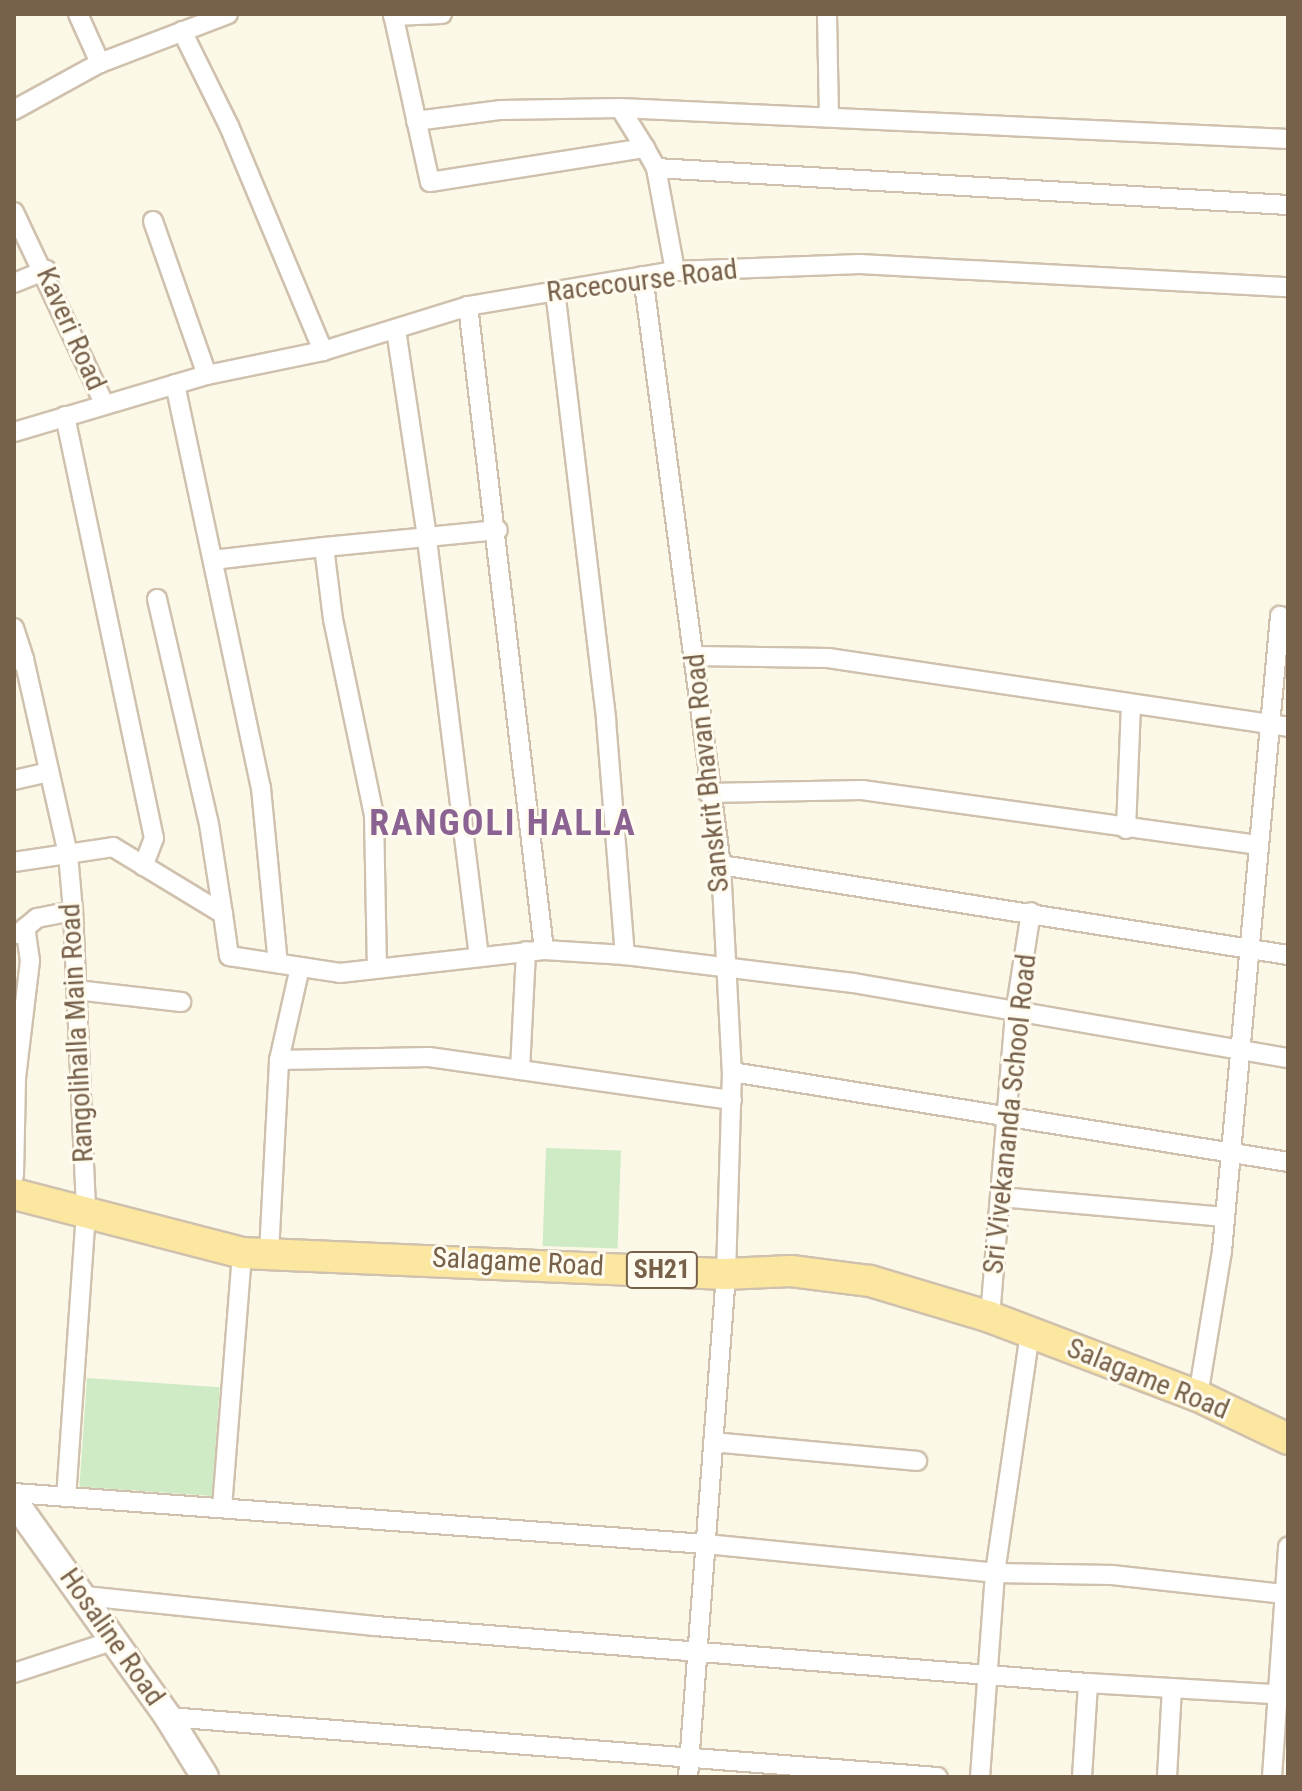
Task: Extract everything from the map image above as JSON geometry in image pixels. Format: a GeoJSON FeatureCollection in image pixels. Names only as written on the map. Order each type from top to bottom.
{"type":"FeatureCollection","features":[{"type":"Feature","properties":{"kind":"main road","name":"Salagame Road"},"geometry":{"type":"LineString","coordinates":[[14,1194],[255,1253],[726,1274],[791,1271],[870,1281],[1030,1332],[1198,1396],[1288,1439]]}},
{"type":"Feature","properties":{"kind":"street"},"geometry":{"type":"LineString","coordinates":[[78,14],[100,63]]}},
{"type":"Feature","properties":{"kind":"street"},"geometry":{"type":"LineString","coordinates":[[14,110],[100,63],[228,14]]}},
{"type":"Feature","properties":{"kind":"street"},"geometry":{"type":"LineString","coordinates":[[442,14],[393,15],[430,182],[645,148]]}},
{"type":"Feature","properties":{"kind":"street"},"geometry":{"type":"LineString","coordinates":[[827,14],[829,116]]}},
{"type":"Feature","properties":{"kind":"street"},"geometry":{"type":"LineString","coordinates":[[182,31],[229,126],[323,351]]}},
{"type":"Feature","properties":{"kind":"street"},"geometry":{"type":"LineString","coordinates":[[416,121],[501,110],[620,108],[1288,139]]}},
{"type":"Feature","properties":{"kind":"street"},"geometry":{"type":"LineString","coordinates":[[620,108],[656,168],[675,271]]}},
{"type":"Feature","properties":{"kind":"street"},"geometry":{"type":"LineString","coordinates":[[656,168],[1288,205]]}},
{"type":"Feature","properties":{"kind":"street","name":"Kaveri Road"},"geometry":{"type":"LineString","coordinates":[[14,212],[46,270],[105,405]]}},
{"type":"Feature","properties":{"kind":"street"},"geometry":{"type":"LineString","coordinates":[[153,221],[207,375]]}},
{"type":"Feature","properties":{"kind":"street","name":"Racecourse Road"},"geometry":{"type":"LineString","coordinates":[[14,432],[207,375],[323,351],[468,306],[675,271],[860,264],[1288,287]]}},
{"type":"Feature","properties":{"kind":"street"},"geometry":{"type":"LineString","coordinates":[[14,283],[46,270]]}},
{"type":"Feature","properties":{"kind":"street","name":"Sanskrit Bhavan Road"},"geometry":{"type":"LineString","coordinates":[[643,276],[695,656],[708,793],[721,865],[732,1072],[726,1274],[689,1768]]}},
{"type":"Feature","properties":{"kind":"street"},"geometry":{"type":"LineString","coordinates":[[555,290],[606,720],[625,955]]}},
{"type":"Feature","properties":{"kind":"street"},"geometry":{"type":"LineString","coordinates":[[468,306],[498,530],[535,950],[520,1070]]}},
{"type":"Feature","properties":{"kind":"street"},"geometry":{"type":"LineString","coordinates":[[396,330],[427,537],[479,957]]}},
{"type":"Feature","properties":{"kind":"street"},"geometry":{"type":"LineString","coordinates":[[175,384],[261,788],[278,963]]}},
{"type":"Feature","properties":{"kind":"street"},"geometry":{"type":"LineString","coordinates":[[65,416],[154,838],[143,866]]}},
{"type":"Feature","properties":{"kind":"street"},"geometry":{"type":"LineString","coordinates":[[213,560],[498,530]]}},
{"type":"Feature","properties":{"kind":"street"},"geometry":{"type":"LineString","coordinates":[[324,547],[333,619],[374,815],[377,968]]}},
{"type":"Feature","properties":{"kind":"street"},"geometry":{"type":"LineString","coordinates":[[157,599],[209,824],[229,956],[340,973],[535,950],[625,955],[853,983],[1288,1058]]}},
{"type":"Feature","properties":{"kind":"street"},"geometry":{"type":"LineString","coordinates":[[1198,1396],[1224,1217],[1257,845],[1278,726],[1280,616]]}},
{"type":"Feature","properties":{"kind":"street","name":"Rangolihalla Main Road"},"geometry":{"type":"LineString","coordinates":[[14,628],[19,660],[68,854],[73,911],[86,1212],[66,1497]]}},
{"type":"Feature","properties":{"kind":"street"},"geometry":{"type":"LineString","coordinates":[[695,656],[828,658],[1278,726]]}},
{"type":"Feature","properties":{"kind":"street"},"geometry":{"type":"LineString","coordinates":[[1126,829],[1131,704]]}},
{"type":"Feature","properties":{"kind":"street"},"geometry":{"type":"LineString","coordinates":[[14,780],[49,772]]}},
{"type":"Feature","properties":{"kind":"street"},"geometry":{"type":"LineString","coordinates":[[708,793],[862,790],[1257,845]]}},
{"type":"Feature","properties":{"kind":"street"},"geometry":{"type":"LineString","coordinates":[[14,862],[113,847],[223,914]]}},
{"type":"Feature","properties":{"kind":"street"},"geometry":{"type":"LineString","coordinates":[[721,865],[1288,955]]}},
{"type":"Feature","properties":{"kind":"street"},"geometry":{"type":"LineString","coordinates":[[14,1175],[17,1064],[30,970],[20,932],[37,918],[73,911]]}},
{"type":"Feature","properties":{"kind":"street","name":"Sri Vivekananda School Road"},"geometry":{"type":"LineString","coordinates":[[990,1317],[1015,1012],[1031,912]]}},
{"type":"Feature","properties":{"kind":"street"},"geometry":{"type":"LineString","coordinates":[[222,1508],[279,1060],[300,967]]}},
{"type":"Feature","properties":{"kind":"street"},"geometry":{"type":"LineString","coordinates":[[76,990],[181,1002]]}},
{"type":"Feature","properties":{"kind":"street"},"geometry":{"type":"LineString","coordinates":[[279,1060],[429,1057],[732,1100]]}},
{"type":"Feature","properties":{"kind":"street"},"geometry":{"type":"LineString","coordinates":[[732,1072],[1288,1162]]}},
{"type":"Feature","properties":{"kind":"street"},"geometry":{"type":"LineString","coordinates":[[1001,1197],[1224,1217]]}},
{"type":"Feature","properties":{"kind":"street"},"geometry":{"type":"LineString","coordinates":[[980,1777],[995,1573],[1030,1332]]}},
{"type":"Feature","properties":{"kind":"street"},"geometry":{"type":"LineString","coordinates":[[713,1442],[917,1461]]}},
{"type":"Feature","properties":{"kind":"street"},"geometry":{"type":"LineString","coordinates":[[14,1493],[706,1544],[995,1573],[1112,1575],[1285,1594]]}},
{"type":"Feature","properties":{"kind":"street","name":"Hosaline Road"},"geometry":{"type":"LineString","coordinates":[[14,1501],[168,1717],[205,1777]]}},
{"type":"Feature","properties":{"kind":"street"},"geometry":{"type":"LineString","coordinates":[[1272,1777],[1281,1694],[1288,1547]]}},
{"type":"Feature","properties":{"kind":"street"},"geometry":{"type":"LineString","coordinates":[[84,1596],[134,1605],[697,1654],[844,1660],[1088,1683],[1281,1694]]}},
{"type":"Feature","properties":{"kind":"street"},"geometry":{"type":"LineString","coordinates":[[14,1673],[112,1641]]}},
{"type":"Feature","properties":{"kind":"street"},"geometry":{"type":"LineString","coordinates":[[1082,1777],[1088,1683]]}},
{"type":"Feature","properties":{"kind":"street"},"geometry":{"type":"LineString","coordinates":[[1167,1777],[1172,1688]]}},
{"type":"Feature","properties":{"kind":"street"},"geometry":{"type":"LineString","coordinates":[[168,1717],[689,1768],[938,1777]]}},
{"type":"Feature","properties":{"kind":"green space"},"geometry":{"type":"Polygon","coordinates":[[[546,1148],[621,1151],[618,1249],[543,1246],[546,1148]]]}},
{"type":"Feature","properties":{"kind":"green space"},"geometry":{"type":"Polygon","coordinates":[[[87,1378],[220,1387],[212,1496],[79,1487],[87,1378]]]}},
{"type":"Feature","properties":{"kind":"district","name":"RANGOLI HALLA"},"geometry":{"type":"Point","coordinates":[503,824]}}]}
